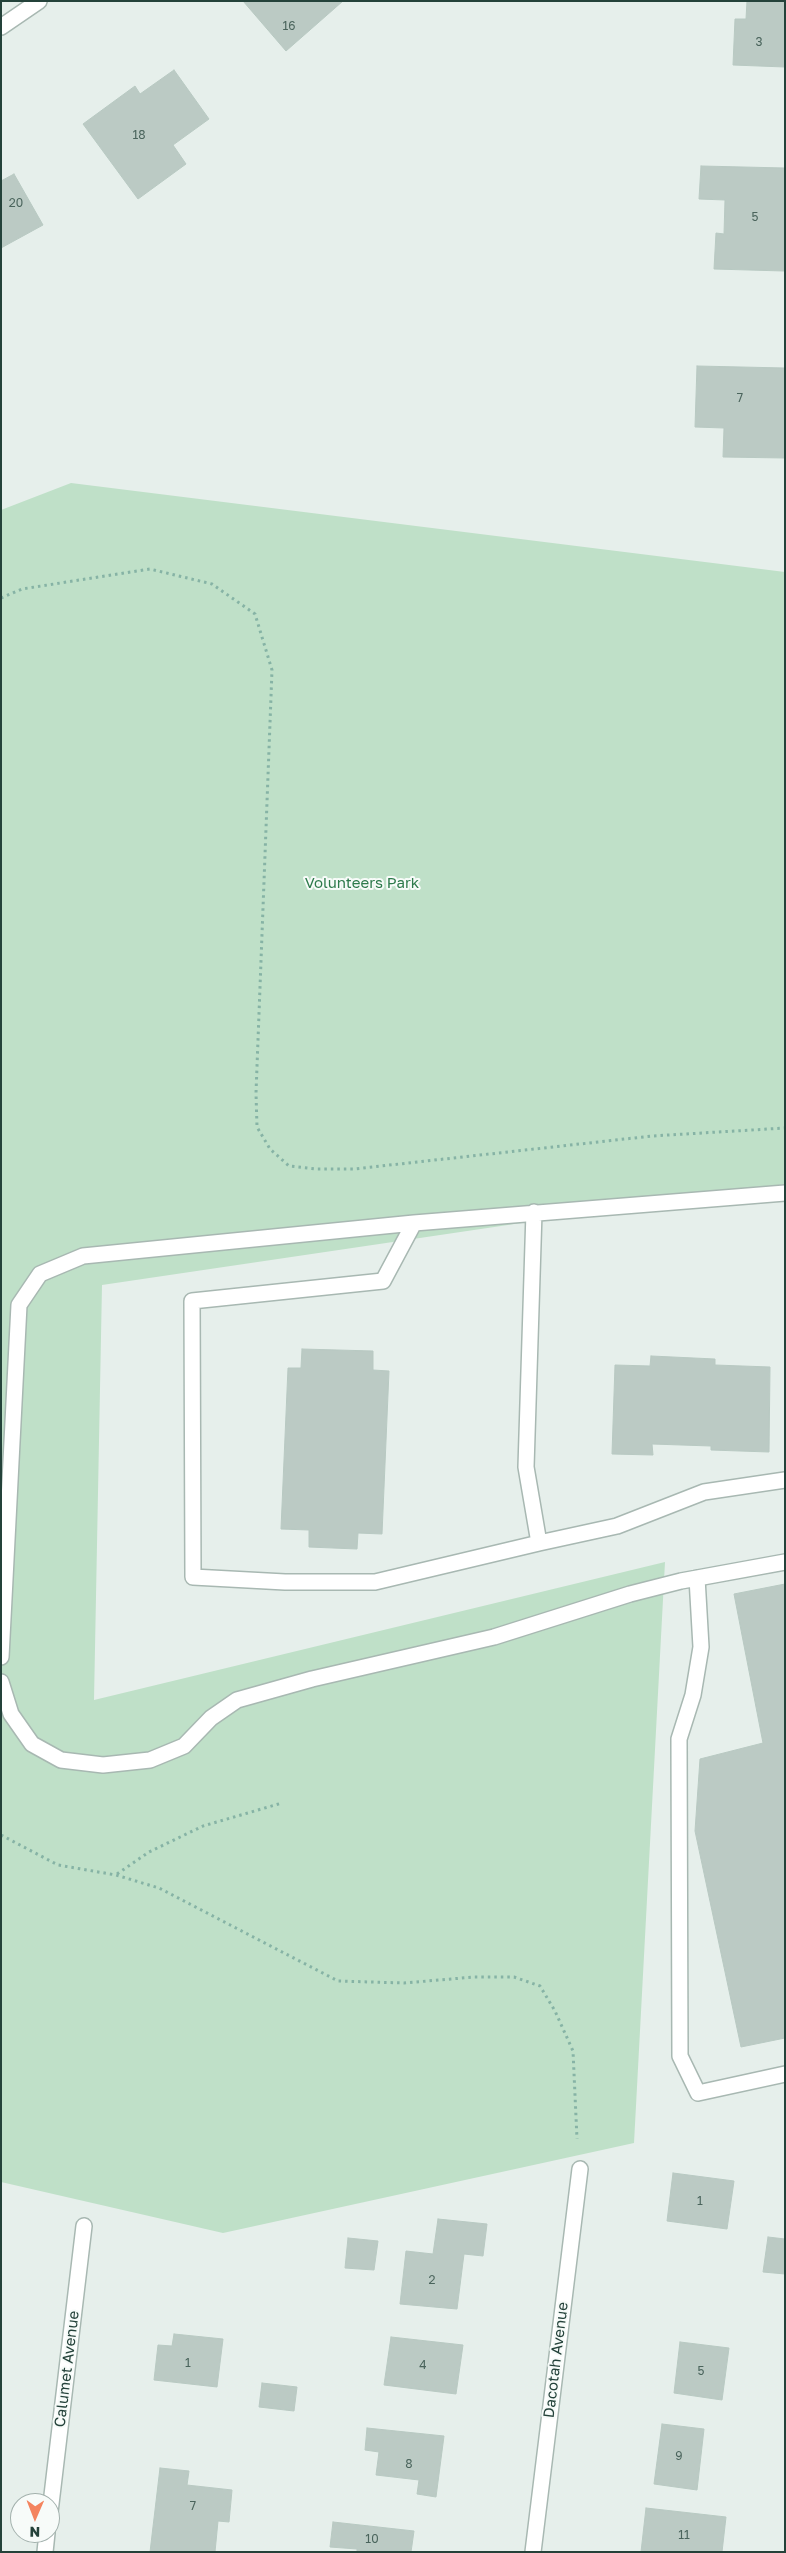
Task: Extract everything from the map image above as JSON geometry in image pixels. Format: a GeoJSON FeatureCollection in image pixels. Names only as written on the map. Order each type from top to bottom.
{"type":"FeatureCollection","features":[{"type":"Feature","properties":{"kind":"street"},"geometry":{"type":"LineString","coordinates":[[1,27],[39,1]]}},
{"type":"Feature","properties":{"kind":"street"},"geometry":{"type":"LineString","coordinates":[[1,1657],[18,1305],[40,1274],[83,1256],[534,1212],[785,1193]]}},
{"type":"Feature","properties":{"kind":"street"},"geometry":{"type":"LineString","coordinates":[[534,1212],[526,1467],[539,1543]]}},
{"type":"Feature","properties":{"kind":"street"},"geometry":{"type":"LineString","coordinates":[[414,1223],[383,1281],[192,1301],[194,1577],[285,1582],[375,1582],[617,1526],[704,1492],[785,1480]]}},
{"type":"Feature","properties":{"kind":"street"},"geometry":{"type":"LineString","coordinates":[[1,1682],[11,1714],[32,1744],[61,1760],[102,1765],[150,1760],[184,1746],[211,1718],[236,1700],[312,1679],[494,1637],[630,1594],[697,1578],[785,1562]]}},
{"type":"Feature","properties":{"kind":"street"},"geometry":{"type":"LineString","coordinates":[[697,1578],[701,1647],[693,1695],[679,1739],[680,2056],[698,2092],[785,2074]]}},
{"type":"Feature","properties":{"kind":"street","name":"Dacotah Avenue"},"geometry":{"type":"LineString","coordinates":[[533,2552],[580,2169]]}},
{"type":"Feature","properties":{"kind":"street","name":"Calumet Avenue"},"geometry":{"type":"LineString","coordinates":[[52,2493],[84,2226]]}},
{"type":"Feature","properties":{"kind":"path"},"geometry":{"type":"LineString","coordinates":[[1,598],[22,589],[150,569],[212,584],[255,614],[272,670],[256,1093],[257,1127],[270,1149],[289,1166],[317,1169],[354,1169],[652,1136],[785,1128]]}},
{"type":"Feature","properties":{"kind":"path"},"geometry":{"type":"LineString","coordinates":[[116,1875],[149,1852],[203,1826],[282,1802]]}},
{"type":"Feature","properties":{"kind":"path"},"geometry":{"type":"LineString","coordinates":[[1,1835],[58,1865],[116,1875],[159,1888],[338,1981],[404,1983],[474,1977],[514,1977],[540,1986],[555,2011],[573,2051],[574,2104],[580,2169]]}},
{"type":"Feature","properties":{"kind":"green space","name":"Volunteers Park"},"geometry":{"type":"Polygon","coordinates":[[[71,483],[785,572],[785,1184],[102,1285],[94,1700],[665,1562],[634,2143],[223,2233],[1,2182],[1,510],[71,483]]]}},
{"type":"Feature","properties":{"kind":"building"},"geometry":{"type":"Polygon","coordinates":[[[243,1],[343,1],[286,51],[243,1]]]}},
{"type":"Feature","properties":{"kind":"building"},"geometry":{"type":"Polygon","coordinates":[[[747,1],[785,1],[785,67],[733,65],[735,19],[746,19],[747,1]]]}},
{"type":"Feature","properties":{"kind":"building"},"geometry":{"type":"Polygon","coordinates":[[[174,70],[209,119],[173,145],[186,164],[138,199],[83,124],[135,86],[140,94],[174,70]]]}},
{"type":"Feature","properties":{"kind":"building"},"geometry":{"type":"Polygon","coordinates":[[[701,166],[785,168],[784,271],[714,269],[716,233],[724,234],[725,200],[699,199],[701,166]]]}},
{"type":"Feature","properties":{"kind":"building"},"geometry":{"type":"Polygon","coordinates":[[[14,174],[43,225],[1,248],[1,181],[14,174]]]}},
{"type":"Feature","properties":{"kind":"building"},"geometry":{"type":"Polygon","coordinates":[[[697,366],[785,368],[785,458],[723,457],[724,428],[695,427],[697,366]]]}},
{"type":"Feature","properties":{"kind":"building"},"geometry":{"type":"Polygon","coordinates":[[[302,1349],[373,1351],[373,1370],[389,1371],[382,1534],[358,1533],[357,1549],[309,1547],[309,1530],[281,1529],[288,1368],[301,1368],[302,1349]]]}},
{"type":"Feature","properties":{"kind":"building"},"geometry":{"type":"Polygon","coordinates":[[[651,1356],[715,1359],[715,1365],[770,1367],[769,1452],[711,1450],[711,1446],[652,1444],[653,1455],[612,1454],[615,1365],[650,1366],[651,1356]]]}},
{"type":"Feature","properties":{"kind":"building"},"geometry":{"type":"Polygon","coordinates":[[[785,1584],[785,2038],[741,2047],[695,1831],[700,1759],[763,1743],[734,1594],[785,1584]]]}},
{"type":"Feature","properties":{"kind":"building"},"geometry":{"type":"Polygon","coordinates":[[[673,2173],[734,2181],[727,2229],[667,2221],[673,2173]]]}},
{"type":"Feature","properties":{"kind":"building"},"geometry":{"type":"Polygon","coordinates":[[[438,2219],[487,2224],[483,2256],[464,2254],[457,2309],[400,2304],[406,2251],[433,2254],[438,2219]]]}},
{"type":"Feature","properties":{"kind":"building"},"geometry":{"type":"Polygon","coordinates":[[[768,2237],[785,2239],[785,2274],[763,2272],[768,2237]]]}},
{"type":"Feature","properties":{"kind":"building"},"geometry":{"type":"Polygon","coordinates":[[[348,2238],[378,2241],[374,2270],[345,2268],[348,2238]]]}},
{"type":"Feature","properties":{"kind":"building"},"geometry":{"type":"Polygon","coordinates":[[[174,2334],[223,2339],[217,2387],[154,2380],[158,2345],[172,2346],[174,2334]]]}},
{"type":"Feature","properties":{"kind":"building"},"geometry":{"type":"Polygon","coordinates":[[[391,2337],[463,2345],[456,2394],[384,2385],[391,2337]]]}},
{"type":"Feature","properties":{"kind":"building"},"geometry":{"type":"Polygon","coordinates":[[[680,2342],[729,2348],[722,2400],[674,2393],[680,2342]]]}},
{"type":"Feature","properties":{"kind":"building"},"geometry":{"type":"Polygon","coordinates":[[[262,2383],[297,2387],[294,2411],[259,2407],[262,2383]]]}},
{"type":"Feature","properties":{"kind":"building"},"geometry":{"type":"Polygon","coordinates":[[[662,2424],[704,2429],[697,2490],[654,2484],[662,2424]]]}},
{"type":"Feature","properties":{"kind":"building"},"geometry":{"type":"Polygon","coordinates":[[[367,2428],[444,2436],[436,2497],[417,2494],[419,2480],[376,2475],[379,2452],[365,2450],[367,2428]]]}},
{"type":"Feature","properties":{"kind":"building"},"geometry":{"type":"Polygon","coordinates":[[[160,2468],[189,2471],[187,2485],[232,2490],[229,2522],[218,2521],[215,2552],[150,2552],[160,2468]]]}},
{"type":"Feature","properties":{"kind":"building"},"geometry":{"type":"Polygon","coordinates":[[[646,2508],[726,2517],[722,2552],[641,2552],[646,2508]]]}},
{"type":"Feature","properties":{"kind":"building"},"geometry":{"type":"Polygon","coordinates":[[[333,2522],[414,2531],[411,2552],[357,2552],[357,2549],[330,2547],[333,2522]]]}}]}
